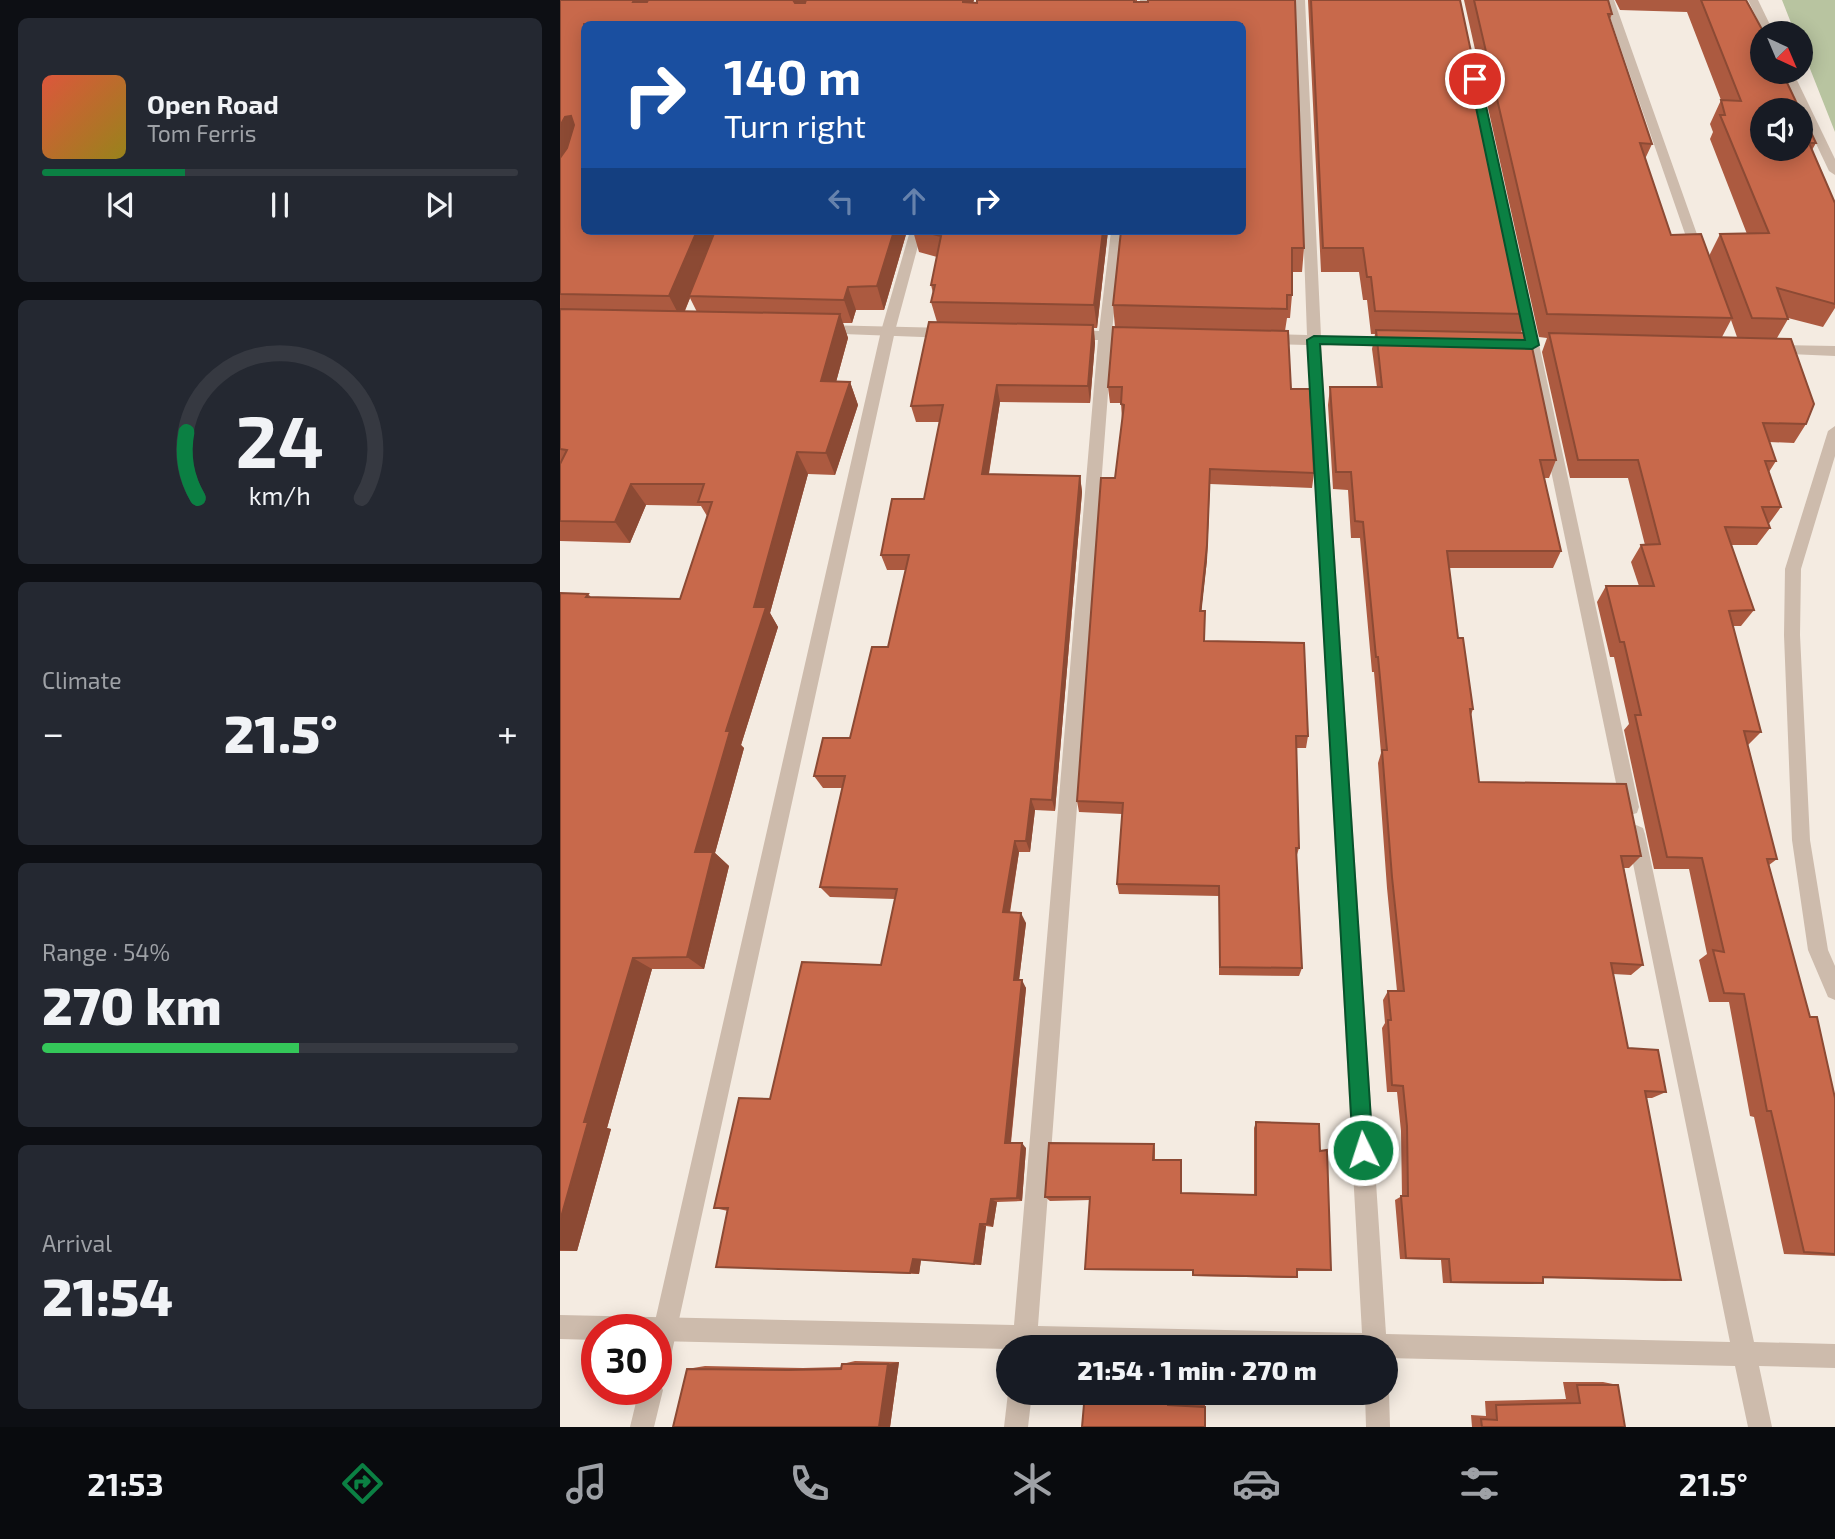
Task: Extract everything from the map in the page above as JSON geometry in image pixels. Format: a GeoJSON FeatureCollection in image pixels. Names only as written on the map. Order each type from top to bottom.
{"type":"FeatureCollection","features":[{"type":"Feature","properties":{"kind":"street"},"geometry":{"type":"LineString","coordinates":[[1142,21],[1145,0]]}},
{"type":"Feature","properties":{"kind":"street"},"geometry":{"type":"LineString","coordinates":[[1300,0],[1314,340],[1374,1335]]}},
{"type":"Feature","properties":{"kind":"street"},"geometry":{"type":"LineString","coordinates":[[1609,0],[1704,271]]}},
{"type":"Feature","properties":{"kind":"street"},"geometry":{"type":"LineString","coordinates":[[1753,0],[1763,21]]}},
{"type":"Feature","properties":{"kind":"street"},"geometry":{"type":"LineString","coordinates":[[1793,84],[1835,171]]}},
{"type":"Feature","properties":{"kind":"street"},"geometry":{"type":"LineString","coordinates":[[670,1314],[888,331],[915,235]]}},
{"type":"Feature","properties":{"kind":"street"},"geometry":{"type":"LineString","coordinates":[[1026,1335],[1105,336],[1117,235]]}},
{"type":"Feature","properties":{"kind":"street"},"geometry":{"type":"LineString","coordinates":[[1518,278],[1760,1427]]}},
{"type":"Feature","properties":{"kind":"street"},"geometry":{"type":"LineString","coordinates":[[808,330],[969,333]]}},
{"type":"Feature","properties":{"kind":"street"},"geometry":{"type":"LineString","coordinates":[[1050,335],[1146,337]]}},
{"type":"Feature","properties":{"kind":"street"},"geometry":{"type":"LineString","coordinates":[[1258,339],[1409,342]]}},
{"type":"Feature","properties":{"kind":"street"},"geometry":{"type":"LineString","coordinates":[[1757,349],[1835,351]]}},
{"type":"Feature","properties":{"kind":"street"},"geometry":{"type":"LineString","coordinates":[[1835,430],[1793,569],[1792,635],[1801,840],[1818,950],[1835,990]]}},
{"type":"Feature","properties":{"kind":"street"},"geometry":{"type":"LineString","coordinates":[[560,1327],[581,1328]]}},
{"type":"Feature","properties":{"kind":"street"},"geometry":{"type":"LineString","coordinates":[[672,1330],[996,1341]]}},
{"type":"Feature","properties":{"kind":"street"},"geometry":{"type":"LineString","coordinates":[[1398,1347],[1835,1356]]}},
{"type":"Feature","properties":{"kind":"street"},"geometry":{"type":"LineString","coordinates":[[642,1427],[648,1405]]}},
{"type":"Feature","properties":{"kind":"street"},"geometry":{"type":"LineString","coordinates":[[1016,1427],[1019,1405]]}},
{"type":"Feature","properties":{"kind":"street"},"geometry":{"type":"LineString","coordinates":[[1377,1405],[1378,1427]]}},
{"type":"Feature","properties":{"kind":"green space"},"geometry":{"type":"Polygon","coordinates":[[[1782,0],[1835,0],[1835,132],[1813,76],[1813,21],[1790,21],[1782,0]]]}},
{"type":"Feature","properties":{"kind":"building"},"geometry":{"type":"Polygon","coordinates":[[[560,0],[793,0],[795,3],[805,3],[806,0],[963,0],[977,3],[977,0],[1295,0],[1304,248],[1292,248],[1292,295],[1287,295],[1287,309],[1113,305],[1121,235],[1246,235],[1246,21],[581,21],[581,235],[695,235],[669,296],[560,294],[560,158],[567,148],[574,125],[571,116],[565,117],[560,126],[560,0]]]}},
{"type":"Feature","properties":{"kind":"building"},"geometry":{"type":"Polygon","coordinates":[[[1311,0],[1460,0],[1527,314],[1375,311],[1371,277],[1367,277],[1363,248],[1323,248],[1311,0]]]}},
{"type":"Feature","properties":{"kind":"building"},"geometry":{"type":"Polygon","coordinates":[[[1474,0],[1608,0],[1612,14],[1608,14],[1652,144],[1640,143],[1671,235],[1701,234],[1732,318],[1547,314],[1474,0]]]}},
{"type":"Feature","properties":{"kind":"building"},"geometry":{"type":"Polygon","coordinates":[[[1701,0],[1746,0],[1757,21],[1750,21],[1750,84],[1788,84],[1794,98],[1750,98],[1750,161],[1813,161],[1813,152],[1835,203],[1835,304],[1777,288],[1788,319],[1752,318],[1720,234],[1769,233],[1720,115],[1725,115],[1721,100],[1741,101],[1701,0]]]}},
{"type":"Feature","properties":{"kind":"building"},"geometry":{"type":"Polygon","coordinates":[[[713,235],[893,235],[877,286],[848,287],[844,300],[689,296],[713,235]]]}},
{"type":"Feature","properties":{"kind":"building"},"geometry":{"type":"Polygon","coordinates":[[[937,235],[1103,235],[1094,305],[931,302],[935,285],[931,285],[941,236],[937,235]]]}},
{"type":"Feature","properties":{"kind":"building"},"geometry":{"type":"Polygon","coordinates":[[[560,309],[840,314],[821,381],[850,382],[826,453],[797,452],[754,607],[766,607],[726,731],[730,731],[695,852],[713,852],[687,957],[633,958],[584,1122],[588,1122],[560,1221],[560,593],[588,594],[586,597],[680,599],[712,502],[698,502],[704,484],[631,484],[615,522],[560,521],[560,464],[567,450],[560,449],[560,309]]]}},
{"type":"Feature","properties":{"kind":"building"},"geometry":{"type":"Polygon","coordinates":[[[929,322],[1093,325],[1088,386],[997,385],[982,474],[1080,476],[1052,800],[1031,799],[1026,841],[1015,841],[1003,912],[1021,913],[1014,980],[1022,980],[1005,1143],[1022,1143],[1017,1198],[991,1199],[987,1224],[980,1224],[974,1264],[913,1259],[910,1273],[716,1267],[728,1208],[714,1208],[739,1098],[770,1099],[802,962],[881,965],[897,889],[820,887],[845,776],[814,776],[823,738],[850,738],[872,647],[888,647],[909,555],[881,555],[892,499],[924,499],[943,405],[911,406],[929,322]]]}},
{"type":"Feature","properties":{"kind":"building"},"geometry":{"type":"Polygon","coordinates":[[[1113,327],[1288,331],[1291,389],[1310,389],[1314,473],[1210,469],[1207,545],[1200,611],[1205,611],[1204,641],[1304,643],[1308,736],[1296,736],[1299,848],[1296,848],[1302,968],[1220,967],[1219,886],[1117,884],[1123,803],[1077,801],[1101,478],[1115,478],[1124,405],[1121,404],[1122,387],[1108,387],[1113,327]]]}},
{"type":"Feature","properties":{"kind":"building"},"geometry":{"type":"Polygon","coordinates":[[[1376,330],[1529,333],[1556,460],[1540,460],[1561,551],[1447,551],[1458,638],[1463,638],[1473,709],[1470,709],[1479,782],[1626,784],[1641,856],[1621,856],[1643,965],[1611,963],[1628,1048],[1658,1050],[1666,1092],[1645,1091],[1681,1280],[1543,1277],[1543,1283],[1451,1282],[1449,1259],[1406,1258],[1401,1196],[1408,1196],[1407,1126],[1403,1086],[1392,1085],[1388,1020],[1391,1020],[1388,991],[1404,991],[1382,750],[1387,750],[1363,522],[1355,521],[1351,472],[1336,472],[1330,387],[1382,387],[1376,330]]]}},
{"type":"Feature","properties":{"kind":"building"},"geometry":{"type":"Polygon","coordinates":[[[1549,333],[1791,339],[1814,404],[1806,424],[1763,423],[1776,461],[1765,461],[1781,507],[1762,507],[1770,528],[1725,527],[1754,610],[1729,611],[1761,732],[1744,731],[1777,859],[1767,859],[1810,1017],[1817,1017],[1835,1098],[1835,1254],[1804,1252],[1771,1111],[1767,1111],[1744,994],[1724,993],[1713,950],[1724,952],[1702,858],[1667,857],[1635,715],[1641,715],[1624,642],[1620,642],[1606,586],[1654,586],[1641,545],[1660,544],[1638,460],[1578,460],[1549,333]]]}},
{"type":"Feature","properties":{"kind":"building"},"geometry":{"type":"Polygon","coordinates":[[[1256,1122],[1319,1124],[1320,1151],[1327,1150],[1331,1270],[1297,1269],[1297,1277],[1193,1275],[1193,1270],[1085,1269],[1090,1197],[1045,1197],[1049,1143],[1154,1144],[1153,1160],[1181,1160],[1181,1193],[1256,1195],[1256,1122]]]}},
{"type":"Feature","properties":{"kind":"building"},"geometry":{"type":"Polygon","coordinates":[[[842,1364],[888,1364],[879,1427],[673,1427],[687,1369],[841,1369],[842,1364]]]}},
{"type":"Feature","properties":{"kind":"building"},"geometry":{"type":"Polygon","coordinates":[[[1577,1385],[1618,1385],[1625,1427],[1482,1427],[1481,1419],[1497,1420],[1496,1405],[1580,1403],[1577,1385]]]}},
{"type":"Feature","properties":{"kind":"building"},"geometry":{"type":"Polygon","coordinates":[[[1084,1405],[1205,1407],[1205,1427],[1082,1427],[1084,1405]]]}},
{"type":"Feature","properties":{"kind":"route"},"geometry":{"type":"LineString","coordinates":[[1363,1150],[1314,340],[1532,345],[1475,79]]}}]}
